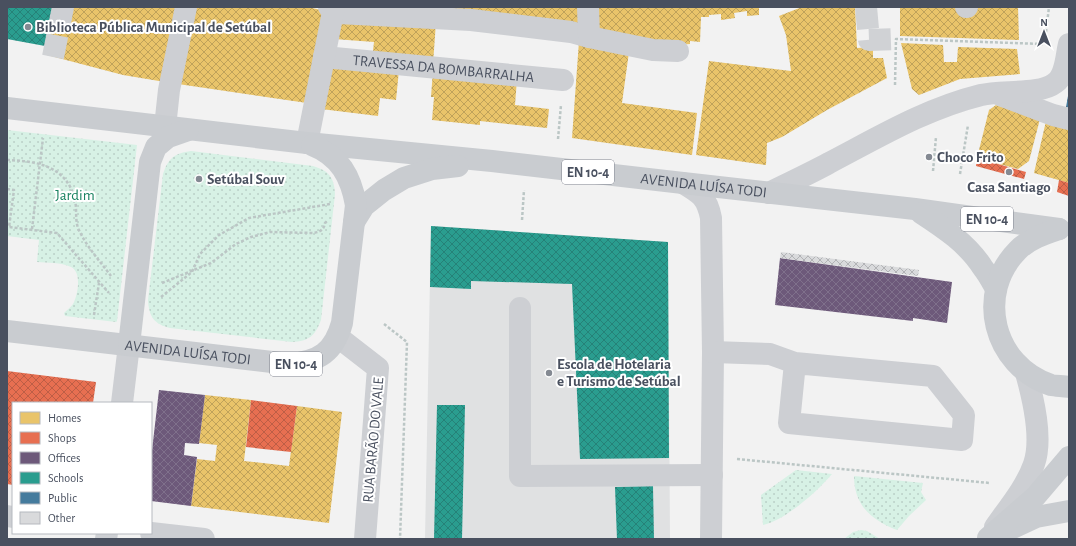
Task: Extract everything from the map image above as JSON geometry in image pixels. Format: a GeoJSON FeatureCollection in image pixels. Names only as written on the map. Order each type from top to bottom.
{"type":"FeatureCollection","features":[{"type":"Feature","properties":{"kind":"main road","name":"AVENIDA LUÍSA TODI"},"geometry":{"type":"LineString","coordinates":[[7,108],[188,130],[492,161],[914,209],[1064,229]]}},
{"type":"Feature","properties":{"kind":"main road"},"geometry":{"type":"LineString","coordinates":[[129,345],[150,162],[156,147],[168,137],[188,130]]}},
{"type":"Feature","properties":{"kind":"main road","name":"AVENIDA LUÍSA TODI"},"geometry":{"type":"LineString","coordinates":[[7,331],[289,364],[304,363],[318,358],[330,349],[338,337],[342,323],[356,205],[354,192],[349,178],[341,166],[332,157],[307,143]]}},
{"type":"Feature","properties":{"kind":"main road","name":"AVENIDA LUÍSA TODI"},"geometry":{"type":"LineString","coordinates":[[354,222],[364,206],[384,190],[404,178],[432,169],[492,161]]}},
{"type":"Feature","properties":{"kind":"main road","name":"AVENIDA LUÍSA TODI"},"geometry":{"type":"LineString","coordinates":[[914,209],[947,230],[970,251],[996,289]]}},
{"type":"Feature","properties":{"kind":"main road"},"geometry":{"type":"LineString","coordinates":[[1064,229],[1038,237],[1019,250],[1004,268],[996,289],[994,313],[999,335],[1010,356],[1026,373],[1051,385],[1069,387]]}},
{"type":"Feature","properties":{"kind":"main road"},"geometry":{"type":"LineString","coordinates":[[988,539],[1035,497],[1069,457]]}},
{"type":"Feature","properties":{"kind":"main road"},"geometry":{"type":"LineString","coordinates":[[988,539],[1036,517],[1069,511]]}},
{"type":"Feature","properties":{"kind":"street"},"geometry":{"type":"LineString","coordinates":[[165,127],[169,90],[186,7]]}},
{"type":"Feature","properties":{"kind":"street"},"geometry":{"type":"LineString","coordinates":[[332,7],[338,13],[471,20],[571,32],[652,50],[678,51]]}},
{"type":"Feature","properties":{"kind":"street"},"geometry":{"type":"LineString","coordinates":[[307,143],[332,7]]}},
{"type":"Feature","properties":{"kind":"street"},"geometry":{"type":"LineString","coordinates":[[588,7],[589,37]]}},
{"type":"Feature","properties":{"kind":"street"},"geometry":{"type":"LineString","coordinates":[[769,193],[828,164],[902,124],[958,100],[991,92],[1030,90],[1048,87],[1056,83],[1062,76],[1069,44]]}},
{"type":"Feature","properties":{"kind":"street","name":"TRAVESSA DA BOMBARRALHA"},"geometry":{"type":"LineString","coordinates":[[324,57],[563,80]]}},
{"type":"Feature","properties":{"kind":"street"},"geometry":{"type":"LineString","coordinates":[[991,92],[1069,119]]}},
{"type":"Feature","properties":{"kind":"street"},"geometry":{"type":"LineString","coordinates":[[683,183],[699,192],[706,200],[709,208],[712,244],[713,358],[711,539]]}},
{"type":"Feature","properties":{"kind":"street"},"geometry":{"type":"LineString","coordinates":[[520,308],[520,476],[712,476]]}},
{"type":"Feature","properties":{"kind":"street","name":"RUA BARÃO DO VALE"},"geometry":{"type":"LineString","coordinates":[[338,337],[378,368],[365,539]]}},
{"type":"Feature","properties":{"kind":"street"},"geometry":{"type":"LineString","coordinates":[[122,402],[129,345]]}},
{"type":"Feature","properties":{"kind":"street"},"geometry":{"type":"LineString","coordinates":[[713,358],[770,354],[794,369],[933,376],[964,415],[962,440],[789,423],[794,369]]}},
{"type":"Feature","properties":{"kind":"street"},"geometry":{"type":"LineString","coordinates":[[988,539],[1027,480],[1035,463],[1037,446],[1036,410],[1026,373]]}},
{"type":"Feature","properties":{"kind":"street"},"geometry":{"type":"LineString","coordinates":[[152,533],[204,539]]}},
{"type":"Feature","properties":{"kind":"path"},"geometry":{"type":"LineString","coordinates":[[1045,36],[1049,7]]}},
{"type":"Feature","properties":{"kind":"path"},"geometry":{"type":"LineString","coordinates":[[895,85],[896,39],[1044,44]]}},
{"type":"Feature","properties":{"kind":"path"},"geometry":{"type":"LineString","coordinates":[[960,174],[969,119]]}},
{"type":"Feature","properties":{"kind":"path"},"geometry":{"type":"LineString","coordinates":[[933,171],[937,132]]}},
{"type":"Feature","properties":{"kind":"path"},"geometry":{"type":"LineString","coordinates":[[32,229],[43,137]]}},
{"type":"Feature","properties":{"kind":"path"},"geometry":{"type":"LineString","coordinates":[[7,160],[40,163],[52,168],[70,185],[76,204],[75,214],[78,226],[85,242],[111,276],[114,282],[114,292],[156,296],[158,286],[162,282],[192,272],[211,263],[236,244],[251,237],[270,232],[320,232],[328,220],[354,222]]}},
{"type":"Feature","properties":{"kind":"path"},"geometry":{"type":"LineString","coordinates":[[522,220],[524,187]]}},
{"type":"Feature","properties":{"kind":"path"},"geometry":{"type":"LineString","coordinates":[[7,189],[14,190],[9,227],[57,232],[112,297]]}},
{"type":"Feature","properties":{"kind":"path"},"geometry":{"type":"LineString","coordinates":[[157,300],[192,272],[200,254],[219,235],[249,218],[334,203]]}},
{"type":"Feature","properties":{"kind":"path"},"geometry":{"type":"LineString","coordinates":[[94,315],[99,282]]}},
{"type":"Feature","properties":{"kind":"path"},"geometry":{"type":"LineString","coordinates":[[384,324],[407,342],[400,539]]}},
{"type":"Feature","properties":{"kind":"path"},"geometry":{"type":"LineString","coordinates":[[731,458],[990,483]]}},
{"type":"Feature","properties":{"kind":"shaded area","name":"Escola de Hotelaria e Turismo de Setúbal"},"geometry":{"type":"Polygon","coordinates":[[[431,226],[668,242],[670,539],[425,539],[431,226]]]}},
{"type":"Feature","properties":{"kind":"green space","name":"Jardim"},"geometry":{"type":"Polygon","coordinates":[[[7,130],[137,145],[116,322],[65,316],[64,313],[73,304],[76,295],[78,284],[77,274],[71,267],[63,264],[37,262],[39,240],[7,236],[7,130]]]}},
{"type":"Feature","properties":{"kind":"green space"},"geometry":{"type":"Polygon","coordinates":[[[191,151],[313,166],[323,170],[332,179],[335,194],[321,320],[311,337],[292,342],[170,328],[156,322],[153,319],[148,300],[163,174],[167,164],[173,157],[181,153],[191,151]]]}},
{"type":"Feature","properties":{"kind":"green space"},"geometry":{"type":"Polygon","coordinates":[[[796,470],[832,474],[810,497],[790,512],[781,518],[763,525],[761,495],[796,470]]]}},
{"type":"Feature","properties":{"kind":"green space"},"geometry":{"type":"Polygon","coordinates":[[[854,476],[923,483],[921,492],[926,500],[897,530],[879,521],[866,510],[857,495],[854,476]]]}},
{"type":"Feature","properties":{"kind":"green space"},"geometry":{"type":"Polygon","coordinates":[[[861,530],[867,531],[880,539],[844,539],[853,532],[861,530]]]}},
{"type":"Feature","properties":{"kind":"building: Homes"},"geometry":{"type":"Polygon","coordinates":[[[68,7],[178,7],[165,82],[123,75],[47,55],[49,46],[45,46],[53,15],[68,7]]]}},
{"type":"Feature","properties":{"kind":"building: Homes"},"geometry":{"type":"Polygon","coordinates":[[[192,7],[308,7],[325,11],[307,103],[178,84],[192,7]]]}},
{"type":"Feature","properties":{"kind":"building: Homes"},"geometry":{"type":"Polygon","coordinates":[[[341,7],[581,7],[581,28],[341,7]]]}},
{"type":"Feature","properties":{"kind":"building: Homes"},"geometry":{"type":"Polygon","coordinates":[[[596,7],[759,7],[759,15],[747,16],[747,11],[734,13],[735,18],[721,20],[721,14],[701,17],[700,42],[690,41],[690,44],[651,47],[597,35],[596,7]]]}},
{"type":"Feature","properties":{"kind":"building: Homes"},"geometry":{"type":"Polygon","coordinates":[[[802,7],[855,7],[857,48],[873,47],[873,58],[883,58],[887,78],[827,110],[782,137],[767,143],[766,165],[696,155],[709,61],[791,71],[786,35],[779,16],[802,7]]]}},
{"type":"Feature","properties":{"kind":"building: Homes"},"geometry":{"type":"Polygon","coordinates":[[[900,7],[955,7],[970,9],[971,7],[1018,7],[1019,40],[900,36],[900,7]]]}},
{"type":"Feature","properties":{"kind":"building: Homes"},"geometry":{"type":"Polygon","coordinates":[[[337,16],[436,22],[433,64],[372,59],[374,42],[334,39],[337,16]]]}},
{"type":"Feature","properties":{"kind":"building: Homes"},"geometry":{"type":"Polygon","coordinates":[[[579,41],[629,52],[622,103],[697,113],[692,155],[572,138],[579,41]]]}},
{"type":"Feature","properties":{"kind":"building: Homes"},"geometry":{"type":"Polygon","coordinates":[[[901,43],[943,45],[944,62],[957,62],[958,47],[1017,49],[1020,74],[960,79],[919,95],[912,89],[901,43]]]}},
{"type":"Feature","properties":{"kind":"building: Homes"},"geometry":{"type":"Polygon","coordinates":[[[327,62],[399,70],[396,100],[380,98],[378,116],[321,109],[327,62]]]}},
{"type":"Feature","properties":{"kind":"building: Homes"},"geometry":{"type":"Polygon","coordinates":[[[433,70],[517,79],[515,105],[549,109],[547,128],[480,121],[480,125],[432,120],[434,97],[431,97],[433,70]]]}},
{"type":"Feature","properties":{"kind":"building: Homes"},"geometry":{"type":"Polygon","coordinates":[[[996,105],[1040,119],[1029,161],[1018,169],[977,158],[989,110],[996,105]]]}},
{"type":"Feature","properties":{"kind":"building: Homes"},"geometry":{"type":"Polygon","coordinates":[[[1046,121],[1069,123],[1069,183],[1034,173],[1046,121]]]}},
{"type":"Feature","properties":{"kind":"building: Homes"},"geometry":{"type":"Polygon","coordinates":[[[205,395],[251,400],[244,461],[289,466],[297,406],[342,412],[329,523],[191,506],[197,459],[215,461],[217,445],[199,443],[205,395]]]}},
{"type":"Feature","properties":{"kind":"building: Shops"},"geometry":{"type":"Polygon","coordinates":[[[977,158],[1026,172],[1024,179],[976,166],[977,158]]]}},
{"type":"Feature","properties":{"kind":"building: Shops"},"geometry":{"type":"Polygon","coordinates":[[[1059,180],[1069,183],[1069,196],[1057,192],[1059,180]]]}},
{"type":"Feature","properties":{"kind":"building: Shops"},"geometry":{"type":"Polygon","coordinates":[[[7,371],[96,382],[93,402],[12,402],[12,485],[7,484],[7,371]]]}},
{"type":"Feature","properties":{"kind":"building: Shops"},"geometry":{"type":"Polygon","coordinates":[[[251,400],[297,406],[291,452],[246,447],[251,400]]]}},
{"type":"Feature","properties":{"kind":"building: Offices"},"geometry":{"type":"Polygon","coordinates":[[[780,258],[952,282],[947,323],[913,318],[913,321],[775,305],[780,258]]]}},
{"type":"Feature","properties":{"kind":"building: Offices"},"geometry":{"type":"Polygon","coordinates":[[[159,390],[205,395],[199,444],[185,443],[184,455],[197,457],[191,506],[152,501],[152,450],[159,390]]]}},
{"type":"Feature","properties":{"kind":"building: Schools","name":"Biblioteca Pública Municipal de Setúbal"},"geometry":{"type":"Polygon","coordinates":[[[7,7],[55,7],[45,46],[7,39],[7,7]]]}},
{"type":"Feature","properties":{"kind":"building: Schools"},"geometry":{"type":"Polygon","coordinates":[[[431,226],[668,242],[669,458],[580,459],[572,284],[471,281],[471,289],[430,287],[431,226]]]}},
{"type":"Feature","properties":{"kind":"building: Schools"},"geometry":{"type":"Polygon","coordinates":[[[437,405],[465,405],[462,539],[434,539],[437,405]]]}},
{"type":"Feature","properties":{"kind":"building: Schools"},"geometry":{"type":"Polygon","coordinates":[[[653,486],[654,539],[617,539],[615,487],[653,486]]]}},
{"type":"Feature","properties":{"kind":"building: Public"},"geometry":{"type":"Polygon","coordinates":[[[1069,96],[1069,108],[1066,107],[1069,96]]]}},
{"type":"Feature","properties":{"kind":"building: Other"},"geometry":{"type":"Polygon","coordinates":[[[781,252],[919,270],[918,276],[780,258],[781,252]]]}},
{"type":"Feature","properties":{"kind":"tunnel"},"geometry":{"type":"LineString","coordinates":[[866,7],[869,40],[896,39]]}},
{"type":"Feature","properties":{"kind":"tunnel"},"geometry":{"type":"LineString","coordinates":[[53,57],[61,17]]}},
{"type":"Feature","properties":{"kind":"place","name":"Biblioteca Pública Municipal de Setúbal"},"geometry":{"type":"Point","coordinates":[28,27]}},
{"type":"Feature","properties":{"kind":"place","name":"Choco Frito"},"geometry":{"type":"Point","coordinates":[929,157]}},
{"type":"Feature","properties":{"kind":"place","name":"Casa Santiago"},"geometry":{"type":"Point","coordinates":[1009,172]}},
{"type":"Feature","properties":{"kind":"place","name":"Setúbal Souv"},"geometry":{"type":"Point","coordinates":[199,179]}},
{"type":"Feature","properties":{"kind":"place","name":"Escola de Hotelaria e Turismo de Setúbal"},"geometry":{"type":"Point","coordinates":[549,373]}}]}
